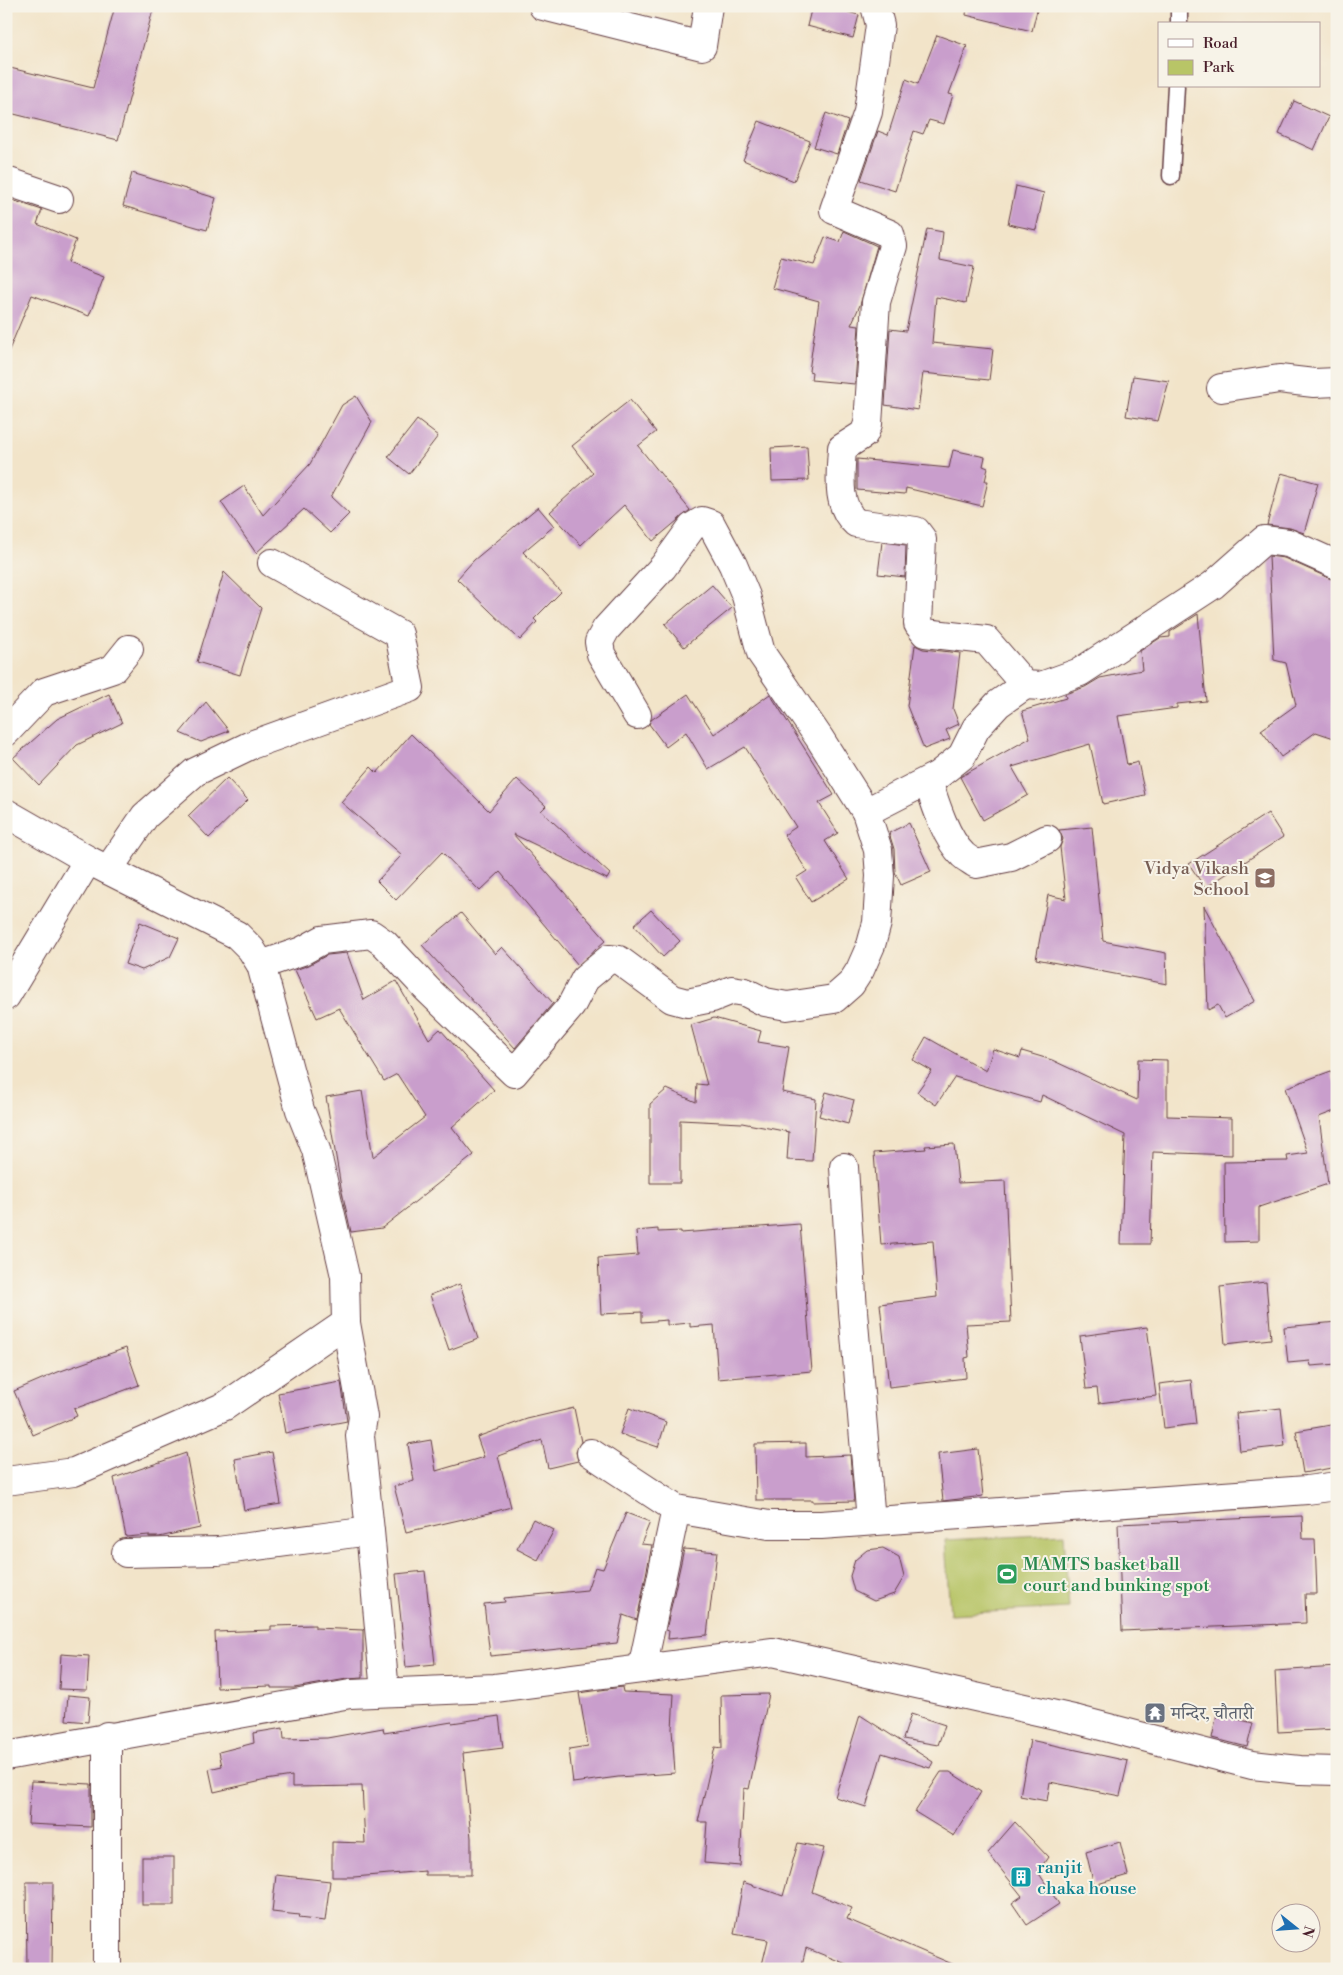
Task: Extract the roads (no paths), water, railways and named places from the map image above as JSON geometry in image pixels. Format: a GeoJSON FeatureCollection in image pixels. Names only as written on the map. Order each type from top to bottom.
{"type":"FeatureCollection","features":[{"type":"Feature","properties":{"kind":"street"},"geometry":{"type":"LineString","coordinates":[[543,6],[702,46],[708,6]]}},
{"type":"Feature","properties":{"kind":"street"},"geometry":{"type":"LineString","coordinates":[[875,6],[880,25],[868,112],[834,210],[890,234],[893,246],[876,302],[868,424],[864,434],[842,448],[841,494],[848,516],[856,523],[916,531],[922,539],[918,624],[925,633],[986,640],[1025,685]]}},
{"type":"Feature","properties":{"kind":"street"},"geometry":{"type":"LineString","coordinates":[[6,181],[59,200]]}},
{"type":"Feature","properties":{"kind":"street"},"geometry":{"type":"LineString","coordinates":[[1221,388],[1279,379],[1314,383],[1337,382]]}},
{"type":"Feature","properties":{"kind":"street"},"geometry":{"type":"LineString","coordinates":[[261,965],[302,952],[322,940],[371,934],[384,943],[427,989],[514,1073],[572,1006],[586,979],[609,960],[619,960],[672,999],[687,1003],[712,998],[732,990],[745,992],[765,1002],[787,1006],[834,999],[851,984],[860,970],[871,944],[877,923],[880,876],[878,850],[866,812],[820,739],[761,653],[746,596],[733,565],[711,524],[702,521],[692,527],[662,567],[606,629],[599,642],[602,654],[637,715]]}},
{"type":"Feature","properties":{"kind":"street"},"geometry":{"type":"LineString","coordinates":[[866,812],[928,781],[962,756],[976,728],[998,704],[1025,685],[1041,686],[1080,672],[1213,585],[1264,540],[1288,543],[1337,565]]}},
{"type":"Feature","properties":{"kind":"street"},"geometry":{"type":"LineString","coordinates":[[6,996],[98,865],[145,816],[195,772],[251,744],[410,688],[399,634],[272,563]]}},
{"type":"Feature","properties":{"kind":"street"},"geometry":{"type":"LineString","coordinates":[[6,732],[44,692],[113,669],[129,648]]}},
{"type":"Feature","properties":{"kind":"street"},"geometry":{"type":"LineString","coordinates":[[928,781],[935,805],[946,831],[962,855],[976,864],[1011,857],[1047,839]]}},
{"type":"Feature","properties":{"kind":"street"},"geometry":{"type":"LineString","coordinates":[[6,813],[98,865],[237,935],[251,949],[261,965],[300,1110],[316,1150],[345,1276],[346,1323],[363,1417],[360,1436],[385,1692]]}},
{"type":"Feature","properties":{"kind":"street"},"geometry":{"type":"LineString","coordinates":[[844,1167],[853,1311],[871,1521]]}},
{"type":"Feature","properties":{"kind":"street"},"geometry":{"type":"LineString","coordinates":[[6,1481],[74,1472],[225,1406],[346,1323]]}},
{"type":"Feature","properties":{"kind":"street"},"geometry":{"type":"LineString","coordinates":[[591,1453],[676,1509],[769,1525],[821,1525],[1092,1507],[1337,1486]]}},
{"type":"Feature","properties":{"kind":"street"},"geometry":{"type":"LineString","coordinates":[[642,1669],[676,1509]]}},
{"type":"Feature","properties":{"kind":"street"},"geometry":{"type":"LineString","coordinates":[[126,1554],[218,1551],[370,1530]]}},
{"type":"Feature","properties":{"kind":"street"},"geometry":{"type":"LineString","coordinates":[[6,1756],[107,1736],[350,1694],[495,1688],[773,1652],[1078,1720],[1252,1765],[1300,1770],[1337,1771]]}},
{"type":"Feature","properties":{"kind":"street"},"geometry":{"type":"LineString","coordinates":[[107,1736],[107,1969]]}},
{"type":"Feature","properties":{"kind":"lane"},"geometry":{"type":"LineString","coordinates":[[1179,6],[1179,22]]}},
{"type":"Feature","properties":{"kind":"lane"},"geometry":{"type":"LineString","coordinates":[[1171,176],[1176,88]]}},
{"type":"Feature","properties":{"kind":"place","name":"Vidya Vikash School"},"geometry":{"type":"Point","coordinates":[1265,878]}},
{"type":"Feature","properties":{"kind":"place","name":"MAMTS basket ball court and bunking spot"},"geometry":{"type":"Point","coordinates":[1007,1574]}},
{"type":"Feature","properties":{"kind":"place","name":"मन्दिर, चौतारी"},"geometry":{"type":"Point","coordinates":[1155,1713]}},
{"type":"Feature","properties":{"kind":"place","name":"ranjit chaka house"},"geometry":{"type":"Point","coordinates":[1021,1877]}}]}
